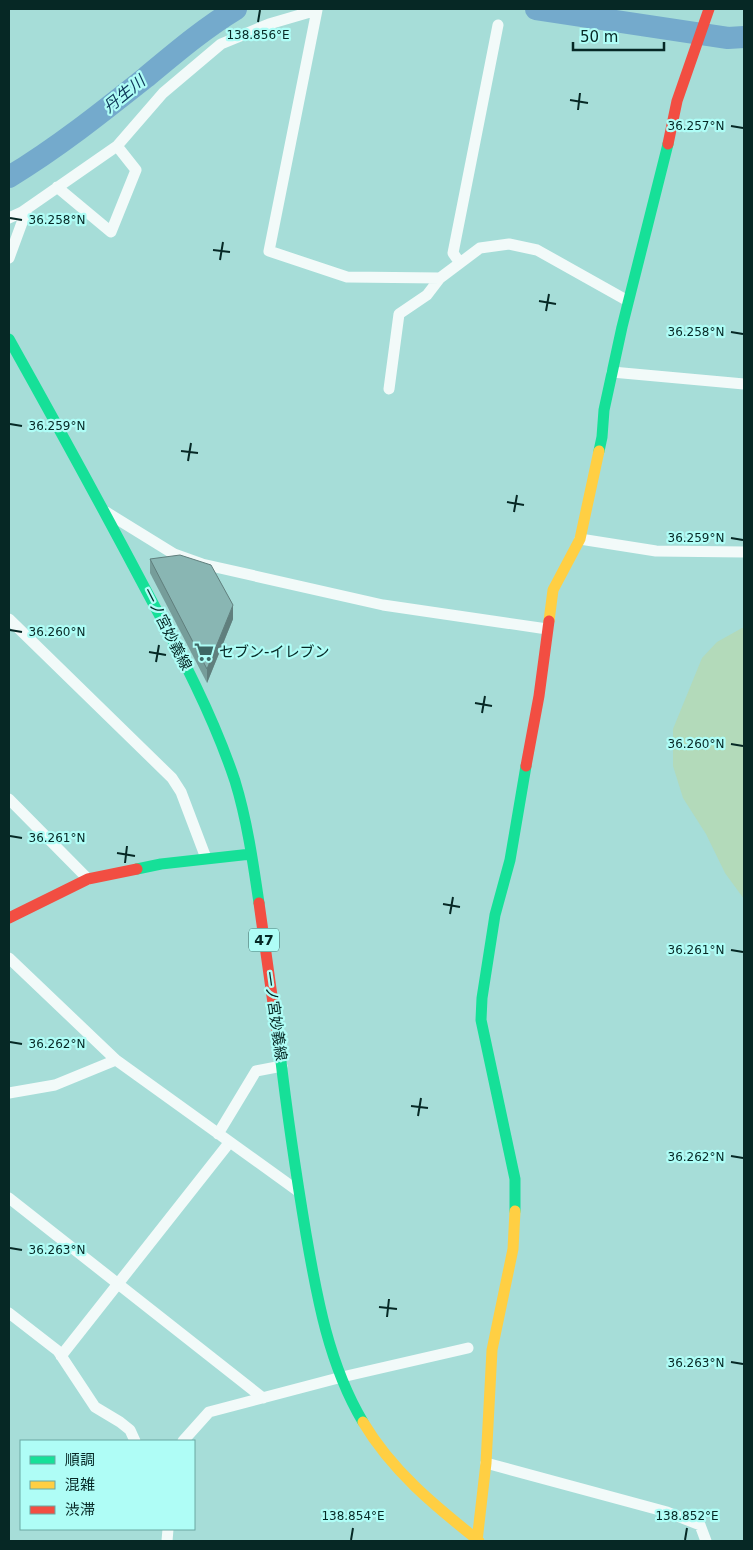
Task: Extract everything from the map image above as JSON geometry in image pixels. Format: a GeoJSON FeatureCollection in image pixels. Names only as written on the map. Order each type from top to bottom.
{"type":"FeatureCollection","features":[{"type":"Feature","properties":{"kind":"street"},"geometry":{"type":"LineString","coordinates":[[478,1541],[486,1463],[492,1350],[513,1249],[515,1222],[515,1179],[481,1020],[482,998],[495,915],[510,860],[539,696],[553,590],[580,539],[602,437],[604,410],[628,301],[667,149],[677,101],[709,9]]}},
{"type":"Feature","properties":{"kind":"street"},"geometry":{"type":"LineString","coordinates":[[9,218],[27,209],[117,146],[163,92],[221,44],[268,24],[317,10],[269,251],[347,277],[440,278]]}},
{"type":"Feature","properties":{"kind":"street"},"geometry":{"type":"LineString","coordinates":[[460,263],[453,253],[498,25]]}},
{"type":"Feature","properties":{"kind":"street"},"geometry":{"type":"LineString","coordinates":[[57,187],[111,232],[136,170],[117,146]]}},
{"type":"Feature","properties":{"kind":"street"},"geometry":{"type":"LineString","coordinates":[[9,258],[27,209]]}},
{"type":"Feature","properties":{"kind":"street"},"geometry":{"type":"LineString","coordinates":[[388,390],[399,314],[427,295],[440,278],[480,248],[509,244],[537,250],[628,301]]}},
{"type":"Feature","properties":{"kind":"street","name":"一ノ宮妙義線"},"geometry":{"type":"LineString","coordinates":[[9,339],[105,511],[171,636],[215,724],[235,783],[247,826],[298,1191],[315,1286],[328,1341],[342,1377],[369,1432],[398,1471],[416,1490],[478,1541]]}},
{"type":"Feature","properties":{"kind":"street"},"geometry":{"type":"LineString","coordinates":[[612,372],[744,384]]}},
{"type":"Feature","properties":{"kind":"street"},"geometry":{"type":"LineString","coordinates":[[105,511],[174,554],[202,564],[383,605],[547,629]]}},
{"type":"Feature","properties":{"kind":"street"},"geometry":{"type":"LineString","coordinates":[[580,539],[656,551],[744,552]]}},
{"type":"Feature","properties":{"kind":"street"},"geometry":{"type":"LineString","coordinates":[[9,618],[172,778],[181,792],[206,858]]}},
{"type":"Feature","properties":{"kind":"street"},"geometry":{"type":"LineString","coordinates":[[9,799],[88,879]]}},
{"type":"Feature","properties":{"kind":"street"},"geometry":{"type":"LineString","coordinates":[[9,918],[88,879],[161,864],[251,854]]}},
{"type":"Feature","properties":{"kind":"street"},"geometry":{"type":"LineString","coordinates":[[9,958],[116,1060],[298,1191]]}},
{"type":"Feature","properties":{"kind":"street"},"geometry":{"type":"LineString","coordinates":[[9,1092],[55,1084],[116,1060]]}},
{"type":"Feature","properties":{"kind":"street"},"geometry":{"type":"LineString","coordinates":[[218,1134],[256,1070],[282,1066]]}},
{"type":"Feature","properties":{"kind":"street"},"geometry":{"type":"LineString","coordinates":[[61,1356],[229,1142]]}},
{"type":"Feature","properties":{"kind":"street"},"geometry":{"type":"LineString","coordinates":[[9,1198],[263,1398]]}},
{"type":"Feature","properties":{"kind":"street"},"geometry":{"type":"LineString","coordinates":[[9,1313],[58,1351],[95,1407],[130,1430],[135,1440]]}},
{"type":"Feature","properties":{"kind":"street"},"geometry":{"type":"LineString","coordinates":[[184,1440],[209,1412],[342,1377],[468,1348]]}},
{"type":"Feature","properties":{"kind":"street"},"geometry":{"type":"LineString","coordinates":[[486,1463],[667,1512],[700,1525],[706,1541]]}},
{"type":"Feature","properties":{"kind":"green space"},"geometry":{"type":"Polygon","coordinates":[[[744,628],[744,899],[725,873],[706,834],[683,798],[673,766],[673,729],[702,658],[717,642],[744,628]]]}},
{"type":"Feature","properties":{"kind":"building","name":"セブン-イレブン"},"geometry":{"type":"Polygon","coordinates":[[[180,555],[211,565],[233,605],[207,669],[150,559],[180,555]]]}},
{"type":"Feature","properties":{"kind":"waterway","name":"丹生川"},"geometry":{"type":"LineString","coordinates":[[9,177],[78,130],[200,33],[236,9]]}},
{"type":"Feature","properties":{"kind":"waterway","name":"丹生川"},"geometry":{"type":"LineString","coordinates":[[536,9],[728,38],[744,37]]}},
{"type":"Feature","properties":{"kind":"traffic: fast"},"geometry":{"type":"LineString","coordinates":[[599,451],[604,410],[622,327],[668,144]]}},
{"type":"Feature","properties":{"kind":"traffic: fast"},"geometry":{"type":"LineString","coordinates":[[9,339],[184,661],[217,732],[235,781],[243,811],[259,903]]}},
{"type":"Feature","properties":{"kind":"traffic: fast"},"geometry":{"type":"LineString","coordinates":[[515,1211],[515,1179],[481,1020],[482,998],[495,915],[510,860],[526,766]]}},
{"type":"Feature","properties":{"kind":"traffic: fast"},"geometry":{"type":"LineString","coordinates":[[137,869],[161,864],[251,854]]}},
{"type":"Feature","properties":{"kind":"traffic: fast"},"geometry":{"type":"LineString","coordinates":[[280,1053],[299,1189],[320,1307],[341,1378],[363,1422]]}},
{"type":"Feature","properties":{"kind":"traffic: slow"},"geometry":{"type":"LineString","coordinates":[[549,621],[553,590],[580,539],[599,451]]}},
{"type":"Feature","properties":{"kind":"traffic: slow"},"geometry":{"type":"LineString","coordinates":[[477,1541],[486,1463],[492,1350],[513,1249],[515,1211]]}},
{"type":"Feature","properties":{"kind":"traffic: slow"},"geometry":{"type":"LineString","coordinates":[[363,1422],[387,1456],[415,1487],[479,1541]]}},
{"type":"Feature","properties":{"kind":"traffic: jam"},"geometry":{"type":"LineString","coordinates":[[668,144],[677,101],[709,9]]}},
{"type":"Feature","properties":{"kind":"traffic: jam"},"geometry":{"type":"LineString","coordinates":[[526,766],[539,696],[549,621]]}},
{"type":"Feature","properties":{"kind":"traffic: jam"},"geometry":{"type":"LineString","coordinates":[[9,918],[88,879],[137,869]]}},
{"type":"Feature","properties":{"kind":"traffic: jam"},"geometry":{"type":"LineString","coordinates":[[259,903],[280,1053]]}},
{"type":"Feature","properties":{"kind":"place","name":"セブン-イレブン"},"geometry":{"type":"Point","coordinates":[204,652]}}]}
